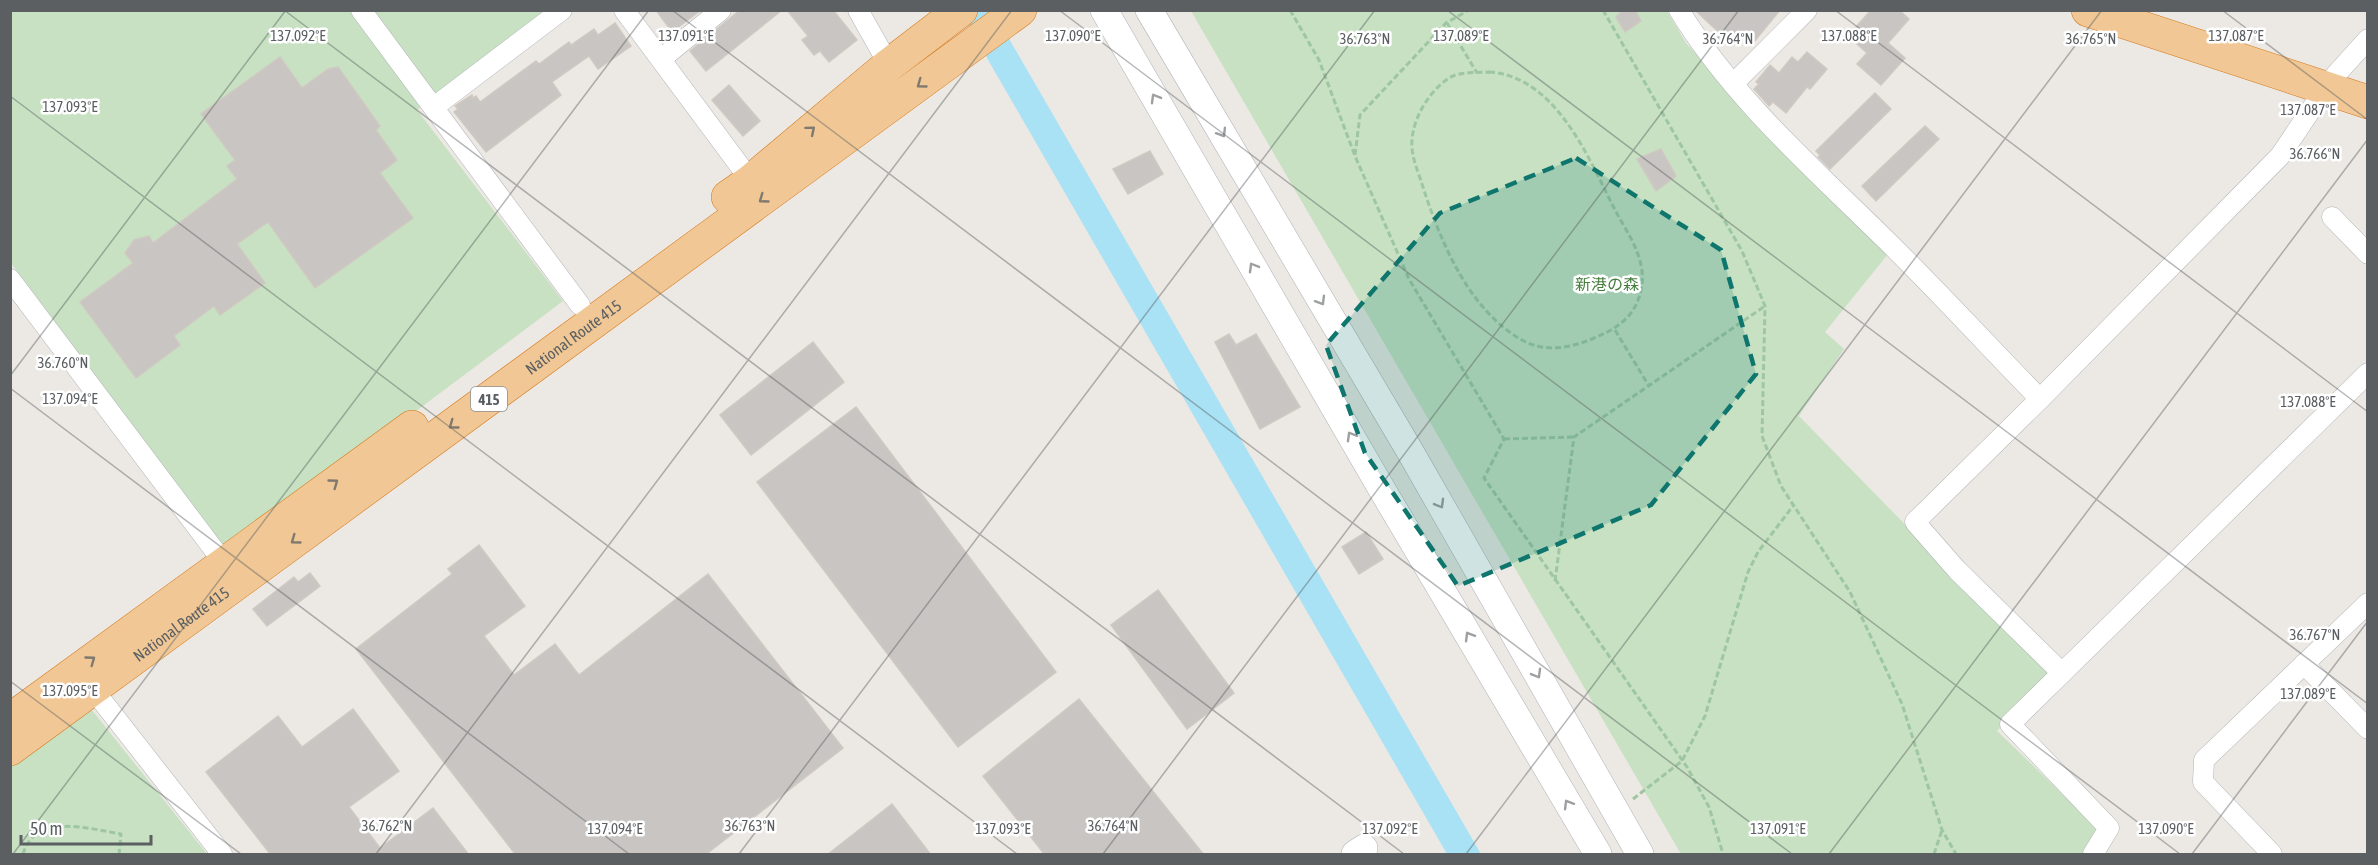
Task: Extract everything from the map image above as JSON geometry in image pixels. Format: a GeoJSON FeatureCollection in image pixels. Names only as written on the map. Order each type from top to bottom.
{"type":"FeatureCollection","features":[{"type":"Feature","properties":{"kind":"highway"},"geometry":{"type":"LineString","coordinates":[[2088,10],[2150,20],[2326,89],[2367,102]]}},
{"type":"Feature","properties":{"kind":"highway","name":"National Route 415"},"geometry":{"type":"LineString","coordinates":[[10,720],[751,181],[889,65],[956,14]]}},
{"type":"Feature","properties":{"kind":"highway","name":"National Route 415"},"geometry":{"type":"LineString","coordinates":[[10,749],[1016,14]]}},
{"type":"Feature","properties":{"kind":"street"},"geometry":{"type":"LineString","coordinates":[[361,10],[580,305]]}},
{"type":"Feature","properties":{"kind":"street"},"geometry":{"type":"LineString","coordinates":[[434,107],[562,10]]}},
{"type":"Feature","properties":{"kind":"street"},"geometry":{"type":"LineString","coordinates":[[624,10],[751,181]]}},
{"type":"Feature","properties":{"kind":"street"},"geometry":{"type":"LineString","coordinates":[[661,59],[722,10]]}},
{"type":"Feature","properties":{"kind":"street"},"geometry":{"type":"LineString","coordinates":[[858,10],[889,65]]}},
{"type":"Feature","properties":{"kind":"street"},"geometry":{"type":"LineString","coordinates":[[1104,10],[1380,486],[1598,855]]}},
{"type":"Feature","properties":{"kind":"street"},"geometry":{"type":"LineString","coordinates":[[1149,10],[1411,453],[1640,855]]}},
{"type":"Feature","properties":{"kind":"street"},"geometry":{"type":"LineString","coordinates":[[1679,10],[1692,32],[1766,123],[1886,240],[2040,399]]}},
{"type":"Feature","properties":{"kind":"street"},"geometry":{"type":"LineString","coordinates":[[1733,84],[1808,10]]}},
{"type":"Feature","properties":{"kind":"street"},"geometry":{"type":"LineString","coordinates":[[2062,673],[1957,570],[1915,522],[2280,156],[2331,80],[2367,39]]}},
{"type":"Feature","properties":{"kind":"street"},"geometry":{"type":"LineString","coordinates":[[2331,217],[2367,254]]}},
{"type":"Feature","properties":{"kind":"street"},"geometry":{"type":"LineString","coordinates":[[10,279],[224,563]]}},
{"type":"Feature","properties":{"kind":"street"},"geometry":{"type":"LineString","coordinates":[[2093,855],[2109,828],[2010,724],[2367,373]]}},
{"type":"Feature","properties":{"kind":"street"},"geometry":{"type":"LineString","coordinates":[[2272,855],[2202,782],[2204,760],[2367,603]]}},
{"type":"Feature","properties":{"kind":"street"},"geometry":{"type":"LineString","coordinates":[[2304,664],[2367,729]]}},
{"type":"Feature","properties":{"kind":"street"},"geometry":{"type":"LineString","coordinates":[[92,688],[222,855]]}},
{"type":"Feature","properties":{"kind":"path"},"geometry":{"type":"LineString","coordinates":[[1290,10],[1319,60],[1355,156],[1409,279],[1504,439]]}},
{"type":"Feature","properties":{"kind":"path"},"geometry":{"type":"LineString","coordinates":[[1355,156],[1360,115],[1446,23],[1469,10]]}},
{"type":"Feature","properties":{"kind":"path"},"geometry":{"type":"LineString","coordinates":[[1604,10],[1742,251],[1765,306],[1762,436],[1781,486],[1850,592],[1897,694],[1942,830],[1956,855]]}},
{"type":"Feature","properties":{"kind":"path"},"geometry":{"type":"LineString","coordinates":[[1446,23],[1477,73]]}},
{"type":"Feature","properties":{"kind":"path"},"geometry":{"type":"LineString","coordinates":[[1477,73],[1501,73],[1523,83],[1546,99],[1578,136],[1640,258],[1642,288],[1624,322],[1615,330],[1570,348],[1553,348],[1524,341],[1481,306],[1446,246],[1413,158],[1414,129],[1424,106],[1450,77],[1477,73]]}},
{"type":"Feature","properties":{"kind":"path"},"geometry":{"type":"LineString","coordinates":[[1504,439],[1574,437],[1765,306]]}},
{"type":"Feature","properties":{"kind":"path"},"geometry":{"type":"LineString","coordinates":[[1615,330],[1649,386]]}},
{"type":"Feature","properties":{"kind":"path"},"geometry":{"type":"LineString","coordinates":[[1555,581],[1574,437]]}},
{"type":"Feature","properties":{"kind":"path"},"geometry":{"type":"LineString","coordinates":[[1504,439],[1484,478],[1682,761],[1709,807],[1723,855]]}},
{"type":"Feature","properties":{"kind":"path"},"geometry":{"type":"LineString","coordinates":[[1633,799],[1682,761],[1705,716],[1748,572],[1758,552],[1794,506]]}},
{"type":"Feature","properties":{"kind":"path"},"geometry":{"type":"LineString","coordinates":[[23,855],[25,847],[33,836],[59,825],[121,834],[119,855]]}},
{"type":"Feature","properties":{"kind":"path"},"geometry":{"type":"LineString","coordinates":[[1934,855],[1942,830]]}},
{"type":"Feature","properties":{"kind":"highlighted area"},"geometry":{"type":"Polygon","coordinates":[[[1576,158],[1721,250],[1756,374],[1651,505],[1458,586],[1365,453],[1326,345],[1440,213],[1576,158]]]}},
{"type":"Feature","properties":{"kind":"green space"},"geometry":{"type":"Polygon","coordinates":[[[11,11],[551,11],[417,110],[563,301],[226,553],[11,263],[11,11]]]}},
{"type":"Feature","properties":{"kind":"green space","name":"新港の森"},"geometry":{"type":"Polygon","coordinates":[[[1191,11],[1667,11],[1686,43],[1785,150],[1888,254],[1825,332],[1844,349],[1799,416],[2051,674],[1997,731],[2100,830],[2085,854],[1681,854],[1191,11]]]}},
{"type":"Feature","properties":{"kind":"green space"},"geometry":{"type":"Polygon","coordinates":[[[91,709],[207,854],[11,854],[10,768],[91,709]]]}},
{"type":"Feature","properties":{"kind":"water"},"geometry":{"type":"Polygon","coordinates":[[[961,11],[993,11],[1481,854],[1447,854],[961,11]]]}},
{"type":"Feature","properties":{"kind":"building"},"geometry":{"type":"Polygon","coordinates":[[[656,10],[701,10],[672,32],[656,10]]]}},
{"type":"Feature","properties":{"kind":"building"},"geometry":{"type":"Polygon","coordinates":[[[740,10],[782,10],[706,71],[690,51],[740,10]]]}},
{"type":"Feature","properties":{"kind":"building"},"geometry":{"type":"Polygon","coordinates":[[[787,10],[833,10],[857,40],[829,62],[820,51],[814,55],[802,40],[808,36],[787,10]]]}},
{"type":"Feature","properties":{"kind":"building"},"geometry":{"type":"Polygon","coordinates":[[[1623,10],[1635,10],[1641,21],[1625,32],[1616,17],[1623,10]]]}},
{"type":"Feature","properties":{"kind":"building"},"geometry":{"type":"Polygon","coordinates":[[[1695,10],[1780,10],[1754,42],[1741,30],[1729,42],[1695,10]]]}},
{"type":"Feature","properties":{"kind":"building"},"geometry":{"type":"Polygon","coordinates":[[[1871,10],[1899,10],[1909,19],[1888,43],[1905,58],[1881,85],[1857,64],[1867,53],[1848,36],[1871,10]]]}},
{"type":"Feature","properties":{"kind":"building"},"geometry":{"type":"Polygon","coordinates":[[[615,23],[631,46],[598,69],[589,56],[552,82],[561,95],[486,152],[454,112],[458,109],[455,106],[472,95],[473,98],[476,96],[480,102],[536,61],[539,64],[569,42],[571,45],[594,29],[598,35],[615,23]]]}},
{"type":"Feature","properties":{"kind":"building"},"geometry":{"type":"Polygon","coordinates":[[[1807,52],[1827,69],[1810,89],[1807,87],[1786,113],[1773,102],[1769,106],[1754,89],[1759,84],[1756,82],[1770,65],[1779,73],[1792,57],[1798,62],[1807,52]]]}},
{"type":"Feature","properties":{"kind":"building"},"geometry":{"type":"Polygon","coordinates":[[[280,57],[302,88],[328,69],[338,67],[380,126],[376,130],[397,160],[380,173],[413,218],[315,288],[268,222],[237,244],[265,283],[220,315],[214,306],[174,336],[180,345],[136,378],[80,302],[133,263],[125,253],[134,240],[149,236],[153,243],[237,179],[227,166],[235,160],[201,114],[280,57]]]}},
{"type":"Feature","properties":{"kind":"building"},"geometry":{"type":"Polygon","coordinates":[[[729,85],[760,121],[743,136],[712,100],[729,85]]]}},
{"type":"Feature","properties":{"kind":"building"},"geometry":{"type":"Polygon","coordinates":[[[1875,93],[1891,109],[1830,169],[1818,157],[1820,155],[1816,151],[1875,93]]]}},
{"type":"Feature","properties":{"kind":"building"},"geometry":{"type":"Polygon","coordinates":[[[1925,126],[1939,139],[1876,201],[1862,186],[1925,126]]]}},
{"type":"Feature","properties":{"kind":"building"},"geometry":{"type":"Polygon","coordinates":[[[1661,149],[1676,176],[1656,191],[1637,159],[1661,149]]]}},
{"type":"Feature","properties":{"kind":"building"},"geometry":{"type":"Polygon","coordinates":[[[1150,151],[1163,174],[1128,194],[1113,169],[1150,151]]]}},
{"type":"Feature","properties":{"kind":"building"},"geometry":{"type":"Polygon","coordinates":[[[1229,334],[1236,345],[1256,334],[1300,407],[1260,429],[1215,342],[1229,334]]]}},
{"type":"Feature","properties":{"kind":"building"},"geometry":{"type":"Polygon","coordinates":[[[813,342],[844,382],[751,455],[720,415],[813,342]]]}},
{"type":"Feature","properties":{"kind":"building"},"geometry":{"type":"Polygon","coordinates":[[[856,407],[1056,672],[958,747],[757,482],[856,407]]]}},
{"type":"Feature","properties":{"kind":"building"},"geometry":{"type":"Polygon","coordinates":[[[1366,532],[1383,559],[1359,574],[1342,547],[1366,532]]]}},
{"type":"Feature","properties":{"kind":"building"},"geometry":{"type":"Polygon","coordinates":[[[479,545],[525,606],[484,636],[514,675],[555,644],[579,675],[708,574],[843,748],[705,855],[516,855],[356,649],[452,574],[448,569],[479,545]]]}},
{"type":"Feature","properties":{"kind":"building"},"geometry":{"type":"Polygon","coordinates":[[[310,573],[320,586],[267,626],[253,609],[294,577],[298,582],[310,573]]]}},
{"type":"Feature","properties":{"kind":"building"},"geometry":{"type":"Polygon","coordinates":[[[1158,590],[1234,693],[1187,729],[1111,625],[1158,590]]]}},
{"type":"Feature","properties":{"kind":"building"},"geometry":{"type":"Polygon","coordinates":[[[1079,699],[1204,855],[1045,855],[983,776],[1079,699]]]}},
{"type":"Feature","properties":{"kind":"building"},"geometry":{"type":"Polygon","coordinates":[[[353,709],[399,771],[349,807],[380,848],[433,808],[469,855],[271,855],[206,772],[278,716],[302,747],[353,709]]]}},
{"type":"Feature","properties":{"kind":"building"},"geometry":{"type":"Polygon","coordinates":[[[892,804],[931,855],[827,855],[892,804]]]}}]}
